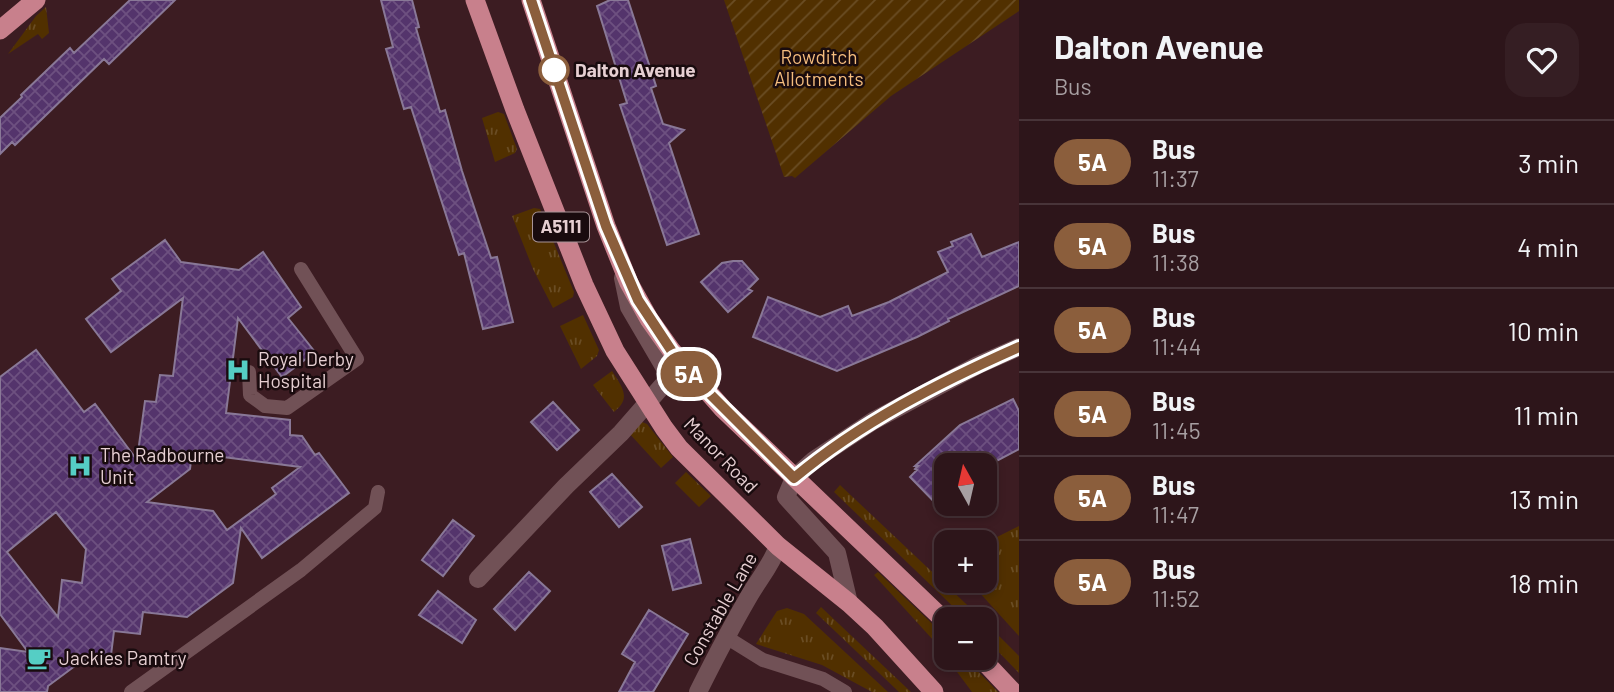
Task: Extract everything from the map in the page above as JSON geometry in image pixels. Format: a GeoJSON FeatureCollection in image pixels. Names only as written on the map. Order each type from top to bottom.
{"type":"FeatureCollection","features":[{"type":"Feature","properties":{"kind":"highway"},"geometry":{"type":"LineString","coordinates":[[0,30],[36,0]]}},
{"type":"Feature","properties":{"kind":"highway","name":"Manor Road"},"geometry":{"type":"LineString","coordinates":[[475,0],[514,110],[584,285],[615,351],[648,404],[679,448],[778,546],[875,627],[934,692]]}},
{"type":"Feature","properties":{"kind":"highway","name":"Manor Road"},"geometry":{"type":"LineString","coordinates":[[531,0],[621,265],[649,319],[690,374],[794,478],[934,611]]}},
{"type":"Feature","properties":{"kind":"highway"},"geometry":{"type":"LineString","coordinates":[[992,670],[1013,692]]}},
{"type":"Feature","properties":{"kind":"street"},"geometry":{"type":"LineString","coordinates":[[478,579],[648,404],[670,377],[629,307],[621,265]]}},
{"type":"Feature","properties":{"kind":"street"},"geometry":{"type":"LineString","coordinates":[[849,603],[837,553],[786,497],[794,478],[814,460],[873,421],[978,365],[1019,347]]}},
{"type":"Feature","properties":{"kind":"street","name":"Constable Lane"},"geometry":{"type":"LineString","coordinates":[[698,692],[726,636],[772,563],[778,546]]}},
{"type":"Feature","properties":{"kind":"lane"},"geometry":{"type":"LineString","coordinates":[[249,372],[250,395],[265,406],[287,408],[357,359],[301,269]]}},
{"type":"Feature","properties":{"kind":"lane"},"geometry":{"type":"LineString","coordinates":[[131,692],[300,570],[375,508],[379,492]]}},
{"type":"Feature","properties":{"kind":"lane"},"geometry":{"type":"LineString","coordinates":[[726,636],[763,660],[823,679],[845,692]]}},
{"type":"Feature","properties":{"kind":"green space","name":"Rowditch Allotments"},"geometry":{"type":"Polygon","coordinates":[[[724,0],[1019,0],[1019,11],[891,96],[795,178],[784,177],[724,0]]]}},
{"type":"Feature","properties":{"kind":"green space"},"geometry":{"type":"Polygon","coordinates":[[[46,7],[49,33],[42,39],[38,34],[8,54],[36,16],[46,7]]]}},
{"type":"Feature","properties":{"kind":"green space"},"geometry":{"type":"Polygon","coordinates":[[[498,112],[504,114],[517,149],[515,153],[495,162],[482,118],[498,112]]]}},
{"type":"Feature","properties":{"kind":"green space"},"geometry":{"type":"Polygon","coordinates":[[[534,208],[540,209],[574,292],[573,297],[553,308],[533,269],[512,216],[534,208]]]}},
{"type":"Feature","properties":{"kind":"green space"},"geometry":{"type":"Polygon","coordinates":[[[583,315],[599,350],[597,356],[581,369],[560,326],[583,315]]]}},
{"type":"Feature","properties":{"kind":"green space"},"geometry":{"type":"Polygon","coordinates":[[[612,371],[624,392],[623,402],[614,412],[593,385],[612,371]]]}},
{"type":"Feature","properties":{"kind":"green space"},"geometry":{"type":"Polygon","coordinates":[[[642,422],[647,424],[673,457],[661,468],[628,432],[642,422]]]}},
{"type":"Feature","properties":{"kind":"green space"},"geometry":{"type":"Polygon","coordinates":[[[686,472],[711,496],[699,507],[675,483],[686,472]]]}},
{"type":"Feature","properties":{"kind":"green space"},"geometry":{"type":"Polygon","coordinates":[[[840,485],[934,574],[934,588],[834,492],[840,485]]]}},
{"type":"Feature","properties":{"kind":"green space"},"geometry":{"type":"Polygon","coordinates":[[[1019,526],[1019,636],[997,612],[997,607],[993,607],[980,593],[997,593],[997,537],[1019,526]]]}},
{"type":"Feature","properties":{"kind":"green space"},"geometry":{"type":"Polygon","coordinates":[[[878,572],[934,626],[934,641],[874,575],[878,572]]]}},
{"type":"Feature","properties":{"kind":"green space"},"geometry":{"type":"Polygon","coordinates":[[[939,593],[954,593],[969,607],[954,607],[939,593]]]}},
{"type":"Feature","properties":{"kind":"green space"},"geometry":{"type":"Polygon","coordinates":[[[821,607],[911,692],[899,692],[816,613],[821,607]]]}},
{"type":"Feature","properties":{"kind":"green space"},"geometry":{"type":"Polygon","coordinates":[[[787,608],[804,614],[888,692],[872,692],[822,665],[756,644],[777,611],[787,608]]]}},
{"type":"Feature","properties":{"kind":"green space"},"geometry":{"type":"Polygon","coordinates":[[[997,634],[1019,656],[1019,673],[997,650],[997,634]]]}},
{"type":"Feature","properties":{"kind":"green space"},"geometry":{"type":"Polygon","coordinates":[[[956,670],[977,670],[998,692],[972,692],[956,670]]]}},
{"type":"Feature","properties":{"kind":"building"},"geometry":{"type":"Polygon","coordinates":[[[130,0],[175,0],[109,64],[104,59],[15,145],[12,142],[0,154],[0,118],[70,48],[74,53],[130,0]]]}},
{"type":"Feature","properties":{"kind":"building"},"geometry":{"type":"Polygon","coordinates":[[[381,0],[412,0],[419,27],[416,28],[440,112],[445,110],[491,258],[497,257],[513,322],[483,329],[464,253],[459,255],[411,107],[404,109],[386,49],[393,47],[381,0]]]}},
{"type":"Feature","properties":{"kind":"building"},"geometry":{"type":"Polygon","coordinates":[[[610,0],[628,0],[656,86],[651,88],[663,124],[684,130],[669,143],[699,234],[667,245],[620,105],[627,103],[597,6],[610,0]]]}},
{"type":"Feature","properties":{"kind":"building"},"geometry":{"type":"Polygon","coordinates":[[[971,234],[982,257],[1019,242],[1019,286],[948,319],[949,321],[917,337],[837,371],[753,337],[768,297],[820,317],[848,306],[852,316],[889,302],[948,272],[938,252],[953,246],[951,242],[971,234]]]}},
{"type":"Feature","properties":{"kind":"building","name":"The Radbourne Unit"},"geometry":{"type":"Polygon","coordinates":[[[165,240],[181,262],[239,270],[263,252],[301,307],[288,318],[315,352],[282,377],[238,318],[226,413],[290,420],[290,435],[302,436],[315,455],[319,453],[349,493],[262,558],[241,528],[233,583],[187,617],[143,612],[140,634],[114,631],[110,663],[83,660],[48,686],[47,692],[0,692],[0,648],[28,652],[0,614],[0,377],[36,350],[84,412],[95,404],[137,460],[145,401],[156,402],[160,375],[173,376],[183,298],[111,352],[86,319],[121,291],[112,279],[165,240]],[[192,453],[190,469],[147,502],[213,511],[227,530],[276,494],[272,488],[300,467],[192,453]],[[56,512],[7,552],[58,617],[62,580],[82,583],[86,549],[56,512]]]}},
{"type":"Feature","properties":{"kind":"building"},"geometry":{"type":"Polygon","coordinates":[[[742,261],[758,279],[748,289],[752,291],[728,312],[701,282],[722,263],[742,261]]]}},
{"type":"Feature","properties":{"kind":"building"},"geometry":{"type":"Polygon","coordinates":[[[1013,399],[1019,411],[1019,449],[998,460],[998,453],[934,453],[934,502],[910,477],[917,470],[915,469],[918,466],[915,466],[960,425],[1013,399]]]}},
{"type":"Feature","properties":{"kind":"building"},"geometry":{"type":"Polygon","coordinates":[[[553,402],[579,430],[557,450],[531,422],[553,402]]]}},
{"type":"Feature","properties":{"kind":"building"},"geometry":{"type":"Polygon","coordinates":[[[612,474],[642,507],[619,527],[590,492],[612,474]]]}},
{"type":"Feature","properties":{"kind":"building"},"geometry":{"type":"Polygon","coordinates":[[[453,520],[474,536],[443,576],[422,560],[453,520]]]}},
{"type":"Feature","properties":{"kind":"building"},"geometry":{"type":"Polygon","coordinates":[[[690,539],[701,583],[673,590],[662,546],[690,539]]]}},
{"type":"Feature","properties":{"kind":"building"},"geometry":{"type":"Polygon","coordinates":[[[529,572],[550,591],[515,630],[494,609],[529,572]]]}},
{"type":"Feature","properties":{"kind":"building"},"geometry":{"type":"Polygon","coordinates":[[[438,591],[476,620],[462,643],[419,615],[438,591]]]}},
{"type":"Feature","properties":{"kind":"building"},"geometry":{"type":"Polygon","coordinates":[[[649,610],[688,634],[653,692],[619,692],[635,662],[622,654],[649,610]]]}},
{"type":"Feature","properties":{"kind":"bus line","name":"5A"},"geometry":{"type":"LineString","coordinates":[[531,0],[606,226],[638,300],[690,374],[794,478],[814,460],[873,421],[978,365],[1019,347]]}},
{"type":"Feature","properties":{"kind":"place","name":"Dalton Avenue"},"geometry":{"type":"Point","coordinates":[554,70]}},
{"type":"Feature","properties":{"kind":"place","name":"Royal Derby Hospital"},"geometry":{"type":"Point","coordinates":[238,370]}},
{"type":"Feature","properties":{"kind":"place","name":"The Radbourne Unit"},"geometry":{"type":"Point","coordinates":[80,466]}},
{"type":"Feature","properties":{"kind":"place","name":"Jackies Pamtry"},"geometry":{"type":"Point","coordinates":[39,658]}}]}
